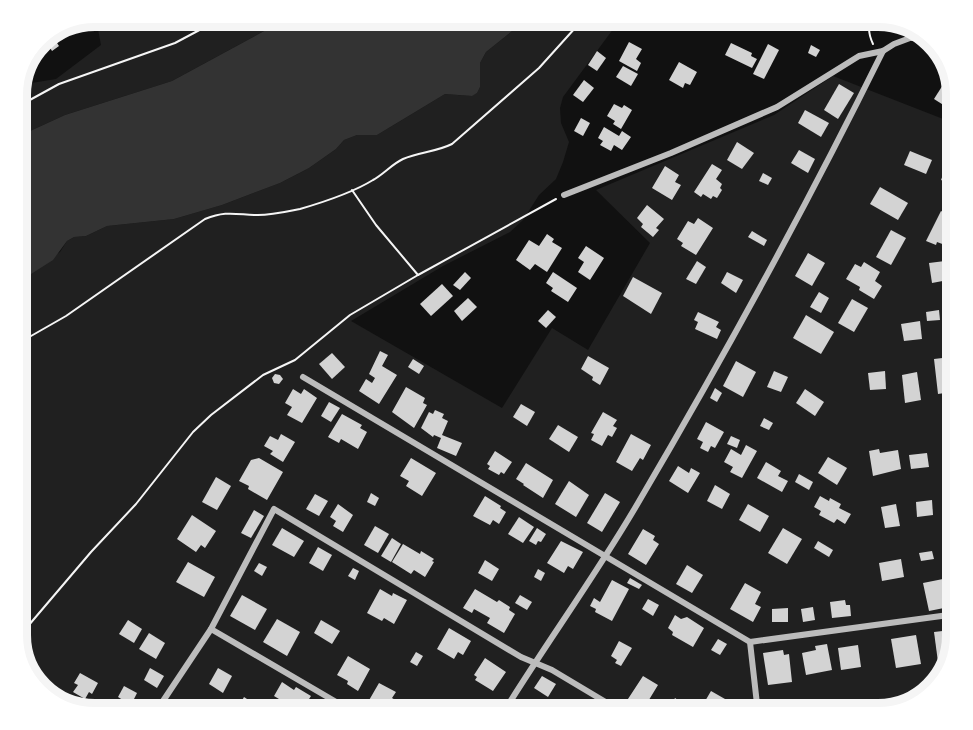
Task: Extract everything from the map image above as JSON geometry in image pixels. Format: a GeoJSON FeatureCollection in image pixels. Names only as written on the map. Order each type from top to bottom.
{"type":"FeatureCollection","features":[{"type":"Feature","properties":{"kind":"street"},"geometry":{"type":"LineString","coordinates":[[564,195],[671,153],[777,107],[859,56],[883,51],[894,44],[915,38]]}},
{"type":"Feature","properties":{"kind":"street"},"geometry":{"type":"LineString","coordinates":[[510,703],[606,556],[741,323],[833,152],[883,51]]}},
{"type":"Feature","properties":{"kind":"street"},"geometry":{"type":"LineString","coordinates":[[303,377],[750,642],[946,615]]}},
{"type":"Feature","properties":{"kind":"street"},"geometry":{"type":"LineString","coordinates":[[162,703],[210,629],[274,509],[511,651],[552,670],[606,703]]}},
{"type":"Feature","properties":{"kind":"street"},"geometry":{"type":"LineString","coordinates":[[210,629],[336,703]]}},
{"type":"Feature","properties":{"kind":"street"},"geometry":{"type":"LineString","coordinates":[[750,642],[757,703]]}},
{"type":"Feature","properties":{"kind":"path"},"geometry":{"type":"LineString","coordinates":[[27,102],[59,84],[175,43],[204,27]]}},
{"type":"Feature","properties":{"kind":"path"},"geometry":{"type":"LineString","coordinates":[[27,338],[66,316],[205,219],[232,212],[271,215],[301,208],[373,181],[404,159],[440,150],[452,144],[539,68],[575,27]]}},
{"type":"Feature","properties":{"kind":"path"},"geometry":{"type":"LineString","coordinates":[[869,27],[873,45],[883,51]]}},
{"type":"Feature","properties":{"kind":"path"},"geometry":{"type":"LineString","coordinates":[[904,33],[910,38]]}},
{"type":"Feature","properties":{"kind":"path"},"geometry":{"type":"LineString","coordinates":[[352,190],[376,225],[417,274]]}},
{"type":"Feature","properties":{"kind":"path"},"geometry":{"type":"LineString","coordinates":[[27,627],[91,552],[136,504],[175,453],[211,415],[263,375],[295,360],[350,315],[417,274],[564,195]]}},
{"type":"Feature","properties":{"kind":"shaded area"},"geometry":{"type":"Polygon","coordinates":[[[104,27],[272,27],[172,81],[65,115],[27,132],[28,84],[56,79],[101,45],[98,29],[104,27]]]}},
{"type":"Feature","properties":{"kind":"shaded area"},"geometry":{"type":"Polygon","coordinates":[[[272,27],[517,27],[486,52],[480,63],[480,87],[472,96],[445,94],[377,135],[357,135],[344,140],[336,149],[309,168],[280,183],[222,205],[174,219],[107,226],[86,236],[74,237],[67,241],[53,260],[27,276],[27,132],[65,115],[172,81],[272,27]]]}},
{"type":"Feature","properties":{"kind":"shaded area"},"geometry":{"type":"Polygon","coordinates":[[[517,27],[615,27],[563,97],[560,108],[561,123],[569,142],[563,162],[556,179],[539,195],[523,220],[510,232],[443,266],[351,321],[502,408],[552,328],[588,350],[650,243],[596,190],[774,115],[833,76],[946,120],[946,635],[945,649],[937,669],[920,689],[896,701],[878,703],[95,703],[61,694],[41,677],[29,653],[27,640],[27,274],[60,252],[67,241],[74,237],[86,236],[107,226],[174,219],[222,205],[280,183],[309,168],[336,149],[344,140],[357,135],[377,135],[445,94],[471,96],[477,93],[480,87],[480,63],[486,52],[517,27]]]}},
{"type":"Feature","properties":{"kind":"building"},"geometry":{"type":"Polygon","coordinates":[[[57,38],[55,40],[59,46],[52,51],[49,45],[57,38]]]}},
{"type":"Feature","properties":{"kind":"building"},"geometry":{"type":"Polygon","coordinates":[[[629,42],[642,49],[636,59],[641,63],[637,71],[619,61],[629,42]]]}},
{"type":"Feature","properties":{"kind":"building"},"geometry":{"type":"Polygon","coordinates":[[[731,43],[752,53],[751,56],[757,59],[752,68],[725,55],[731,43]]]}},
{"type":"Feature","properties":{"kind":"building"},"geometry":{"type":"Polygon","coordinates":[[[768,44],[779,50],[764,79],[753,74],[768,44]]]}},
{"type":"Feature","properties":{"kind":"building"},"geometry":{"type":"Polygon","coordinates":[[[811,45],[820,50],[816,57],[808,53],[811,45]]]}},
{"type":"Feature","properties":{"kind":"building"},"geometry":{"type":"Polygon","coordinates":[[[597,51],[606,58],[597,71],[588,65],[597,51]]]}},
{"type":"Feature","properties":{"kind":"building"},"geometry":{"type":"Polygon","coordinates":[[[679,62],[697,72],[690,85],[685,83],[683,88],[669,80],[679,62]]]}},
{"type":"Feature","properties":{"kind":"building"},"geometry":{"type":"Polygon","coordinates":[[[623,66],[638,74],[631,86],[616,77],[623,66]]]}},
{"type":"Feature","properties":{"kind":"building"},"geometry":{"type":"Polygon","coordinates":[[[584,80],[594,88],[583,102],[573,95],[584,80]]]}},
{"type":"Feature","properties":{"kind":"building"},"geometry":{"type":"Polygon","coordinates":[[[945,82],[946,107],[934,99],[945,82]]]}},
{"type":"Feature","properties":{"kind":"building"},"geometry":{"type":"Polygon","coordinates":[[[839,84],[854,93],[838,119],[824,110],[839,84]]]}},
{"type":"Feature","properties":{"kind":"building"},"geometry":{"type":"Polygon","coordinates":[[[614,104],[622,108],[624,105],[632,110],[621,129],[607,116],[614,104]]]}},
{"type":"Feature","properties":{"kind":"building"},"geometry":{"type":"Polygon","coordinates":[[[805,110],[829,123],[821,137],[798,123],[805,110]]]}},
{"type":"Feature","properties":{"kind":"building"},"geometry":{"type":"Polygon","coordinates":[[[581,118],[590,123],[583,136],[574,131],[581,118]]]}},
{"type":"Feature","properties":{"kind":"building"},"geometry":{"type":"Polygon","coordinates":[[[604,127],[619,136],[622,131],[631,137],[622,150],[614,145],[611,151],[600,145],[603,141],[598,138],[604,127]]]}},
{"type":"Feature","properties":{"kind":"building"},"geometry":{"type":"Polygon","coordinates":[[[737,142],[754,153],[742,169],[727,160],[737,142]]]}},
{"type":"Feature","properties":{"kind":"building"},"geometry":{"type":"Polygon","coordinates":[[[799,150],[815,159],[808,173],[791,163],[799,150]]]}},
{"type":"Feature","properties":{"kind":"building"},"geometry":{"type":"Polygon","coordinates":[[[910,151],[932,160],[926,174],[904,165],[910,151]]]}},
{"type":"Feature","properties":{"kind":"building"},"geometry":{"type":"Polygon","coordinates":[[[712,164],[722,170],[716,179],[722,184],[720,188],[722,190],[717,198],[713,196],[711,199],[703,194],[701,197],[694,192],[712,164]]]}},
{"type":"Feature","properties":{"kind":"building"},"geometry":{"type":"Polygon","coordinates":[[[665,166],[679,175],[675,182],[681,185],[672,200],[652,188],[665,166]]]}},
{"type":"Feature","properties":{"kind":"building"},"geometry":{"type":"Polygon","coordinates":[[[946,167],[946,182],[941,180],[946,167]]]}},
{"type":"Feature","properties":{"kind":"building"},"geometry":{"type":"Polygon","coordinates":[[[763,173],[772,178],[768,185],[759,181],[763,173]]]}},
{"type":"Feature","properties":{"kind":"building"},"geometry":{"type":"Polygon","coordinates":[[[880,187],[908,203],[898,220],[870,204],[880,187]]]}},
{"type":"Feature","properties":{"kind":"building"},"geometry":{"type":"Polygon","coordinates":[[[647,205],[664,219],[656,228],[659,230],[653,237],[641,227],[643,224],[637,218],[647,205]]]}},
{"type":"Feature","properties":{"kind":"building"},"geometry":{"type":"Polygon","coordinates":[[[941,211],[946,214],[945,245],[937,242],[936,245],[926,241],[941,211]]]}},
{"type":"Feature","properties":{"kind":"building"},"geometry":{"type":"Polygon","coordinates":[[[698,218],[713,228],[696,255],[681,246],[683,243],[677,239],[688,221],[694,224],[698,218]]]}},
{"type":"Feature","properties":{"kind":"building"},"geometry":{"type":"Polygon","coordinates":[[[891,230],[906,238],[891,265],[876,257],[891,230]]]}},
{"type":"Feature","properties":{"kind":"building"},"geometry":{"type":"Polygon","coordinates":[[[752,231],[767,240],[764,246],[748,237],[752,231]]]}},
{"type":"Feature","properties":{"kind":"building"},"geometry":{"type":"Polygon","coordinates":[[[547,234],[554,239],[552,242],[562,248],[547,272],[535,264],[530,270],[516,260],[529,240],[539,246],[547,234]]]}},
{"type":"Feature","properties":{"kind":"building"},"geometry":{"type":"Polygon","coordinates":[[[586,246],[604,258],[590,280],[578,272],[584,262],[578,258],[586,246]]]}},
{"type":"Feature","properties":{"kind":"building"},"geometry":{"type":"Polygon","coordinates":[[[808,253],[825,263],[812,286],[795,276],[808,253]]]}},
{"type":"Feature","properties":{"kind":"building"},"geometry":{"type":"Polygon","coordinates":[[[697,261],[706,267],[696,284],[686,279],[697,261]]]}},
{"type":"Feature","properties":{"kind":"building"},"geometry":{"type":"Polygon","coordinates":[[[945,261],[946,280],[932,283],[929,263],[945,261]]]}},
{"type":"Feature","properties":{"kind":"building"},"geometry":{"type":"Polygon","coordinates":[[[864,262],[880,272],[875,281],[882,286],[874,299],[846,279],[855,264],[861,267],[864,262]]]}},
{"type":"Feature","properties":{"kind":"building"},"geometry":{"type":"Polygon","coordinates":[[[465,272],[471,278],[460,290],[453,285],[465,272]]]}},
{"type":"Feature","properties":{"kind":"building"},"geometry":{"type":"Polygon","coordinates":[[[553,272],[577,288],[568,302],[551,291],[553,288],[546,283],[553,272]]]}},
{"type":"Feature","properties":{"kind":"building"},"geometry":{"type":"Polygon","coordinates":[[[727,272],[743,280],[736,293],[721,283],[727,272]]]}},
{"type":"Feature","properties":{"kind":"building"},"geometry":{"type":"Polygon","coordinates":[[[633,277],[662,293],[651,314],[623,296],[633,277]]]}},
{"type":"Feature","properties":{"kind":"building"},"geometry":{"type":"Polygon","coordinates":[[[442,284],[453,296],[431,316],[420,304],[442,284]]]}},
{"type":"Feature","properties":{"kind":"building"},"geometry":{"type":"Polygon","coordinates":[[[819,292],[829,298],[821,313],[810,307],[819,292]]]}},
{"type":"Feature","properties":{"kind":"building"},"geometry":{"type":"Polygon","coordinates":[[[468,298],[477,307],[462,321],[454,311],[468,298]]]}},
{"type":"Feature","properties":{"kind":"building"},"geometry":{"type":"Polygon","coordinates":[[[852,299],[868,308],[854,332],[838,323],[852,299]]]}},
{"type":"Feature","properties":{"kind":"building"},"geometry":{"type":"Polygon","coordinates":[[[548,310],[556,317],[546,328],[538,321],[548,310]]]}},
{"type":"Feature","properties":{"kind":"building"},"geometry":{"type":"Polygon","coordinates":[[[939,310],[940,320],[927,321],[926,312],[939,310]]]}},
{"type":"Feature","properties":{"kind":"building"},"geometry":{"type":"Polygon","coordinates":[[[698,312],[719,322],[716,327],[721,330],[717,339],[695,329],[698,322],[694,320],[698,312]]]}},
{"type":"Feature","properties":{"kind":"building"},"geometry":{"type":"Polygon","coordinates":[[[806,315],[834,332],[821,354],[793,338],[806,315]]]}},
{"type":"Feature","properties":{"kind":"building"},"geometry":{"type":"Polygon","coordinates":[[[920,321],[922,339],[904,341],[901,324],[920,321]]]}},
{"type":"Feature","properties":{"kind":"building"},"geometry":{"type":"Polygon","coordinates":[[[380,351],[388,355],[382,366],[397,375],[379,404],[359,391],[366,379],[372,383],[375,378],[369,374],[380,351]]]}},
{"type":"Feature","properties":{"kind":"building"},"geometry":{"type":"Polygon","coordinates":[[[332,353],[345,367],[332,379],[319,364],[332,353]]]}},
{"type":"Feature","properties":{"kind":"building"},"geometry":{"type":"Polygon","coordinates":[[[588,356],[609,368],[600,385],[581,369],[588,356]]]}},
{"type":"Feature","properties":{"kind":"building"},"geometry":{"type":"Polygon","coordinates":[[[946,358],[946,393],[938,394],[934,359],[946,358]]]}},
{"type":"Feature","properties":{"kind":"building"},"geometry":{"type":"Polygon","coordinates":[[[413,359],[424,366],[419,374],[408,367],[413,359]]]}},
{"type":"Feature","properties":{"kind":"building"},"geometry":{"type":"Polygon","coordinates":[[[736,361],[756,372],[743,397],[723,386],[736,361]]]}},
{"type":"Feature","properties":{"kind":"building"},"geometry":{"type":"Polygon","coordinates":[[[774,371],[788,377],[781,392],[767,387],[774,371]]]}},
{"type":"Feature","properties":{"kind":"building"},"geometry":{"type":"Polygon","coordinates":[[[885,371],[886,389],[870,390],[868,373],[885,371]]]}},
{"type":"Feature","properties":{"kind":"building"},"geometry":{"type":"Polygon","coordinates":[[[917,372],[921,400],[905,403],[902,375],[917,372]]]}},
{"type":"Feature","properties":{"kind":"building"},"geometry":{"type":"Polygon","coordinates":[[[275,374],[280,375],[283,379],[279,384],[274,383],[272,378],[275,374]]]}},
{"type":"Feature","properties":{"kind":"building"},"geometry":{"type":"Polygon","coordinates":[[[406,387],[425,398],[423,403],[427,405],[414,428],[392,412],[406,387]]]}},
{"type":"Feature","properties":{"kind":"building"},"geometry":{"type":"Polygon","coordinates":[[[715,388],[722,393],[717,402],[710,398],[715,388]]]}},
{"type":"Feature","properties":{"kind":"building"},"geometry":{"type":"Polygon","coordinates":[[[293,389],[301,394],[304,389],[317,398],[302,423],[287,415],[292,407],[285,403],[293,389]]]}},
{"type":"Feature","properties":{"kind":"building"},"geometry":{"type":"Polygon","coordinates":[[[805,389],[824,402],[815,416],[796,403],[805,389]]]}},
{"type":"Feature","properties":{"kind":"building"},"geometry":{"type":"Polygon","coordinates":[[[329,402],[340,408],[331,422],[321,416],[329,402]]]}},
{"type":"Feature","properties":{"kind":"building"},"geometry":{"type":"Polygon","coordinates":[[[521,404],[535,412],[527,426],[513,417],[521,404]]]}},
{"type":"Feature","properties":{"kind":"building"},"geometry":{"type":"Polygon","coordinates":[[[435,410],[444,414],[442,418],[448,421],[442,435],[462,443],[456,456],[437,448],[441,438],[434,435],[433,437],[421,428],[429,412],[433,414],[435,410]]]}},
{"type":"Feature","properties":{"kind":"building"},"geometry":{"type":"Polygon","coordinates":[[[603,412],[617,420],[613,426],[617,428],[612,437],[608,435],[602,446],[591,440],[594,434],[591,433],[603,412]]]}},
{"type":"Feature","properties":{"kind":"building"},"geometry":{"type":"Polygon","coordinates":[[[342,414],[362,425],[360,428],[367,432],[358,449],[341,439],[339,443],[328,437],[342,414]]]}},
{"type":"Feature","properties":{"kind":"building"},"geometry":{"type":"Polygon","coordinates":[[[764,418],[773,423],[769,430],[760,426],[764,418]]]}},
{"type":"Feature","properties":{"kind":"building"},"geometry":{"type":"Polygon","coordinates":[[[706,422],[724,432],[715,448],[711,446],[708,452],[700,448],[703,442],[697,439],[706,422]]]}},
{"type":"Feature","properties":{"kind":"building"},"geometry":{"type":"Polygon","coordinates":[[[558,425],[578,437],[569,452],[549,439],[558,425]]]}},
{"type":"Feature","properties":{"kind":"building"},"geometry":{"type":"Polygon","coordinates":[[[281,434],[295,442],[283,462],[270,454],[273,451],[264,446],[270,436],[278,440],[281,434]]]}},
{"type":"Feature","properties":{"kind":"building"},"geometry":{"type":"Polygon","coordinates":[[[631,434],[651,445],[643,460],[640,458],[632,471],[616,462],[631,434]]]}},
{"type":"Feature","properties":{"kind":"building"},"geometry":{"type":"Polygon","coordinates":[[[731,436],[740,440],[737,448],[727,444],[731,436]]]}},
{"type":"Feature","properties":{"kind":"building"},"geometry":{"type":"Polygon","coordinates":[[[746,445],[757,451],[742,478],[730,472],[733,467],[724,462],[731,449],[741,455],[746,445]]]}},
{"type":"Feature","properties":{"kind":"building"},"geometry":{"type":"Polygon","coordinates":[[[879,449],[880,453],[898,450],[901,469],[873,476],[869,451],[879,449]]]}},
{"type":"Feature","properties":{"kind":"building"},"geometry":{"type":"Polygon","coordinates":[[[495,451],[512,462],[504,474],[501,472],[499,475],[488,469],[490,466],[487,464],[495,451]]]}},
{"type":"Feature","properties":{"kind":"building"},"geometry":{"type":"Polygon","coordinates":[[[927,453],[929,467],[911,469],[909,455],[927,453]]]}},
{"type":"Feature","properties":{"kind":"building"},"geometry":{"type":"Polygon","coordinates":[[[828,457],[847,468],[837,485],[818,473],[828,457]]]}},
{"type":"Feature","properties":{"kind":"building"},"geometry":{"type":"Polygon","coordinates":[[[259,458],[283,472],[267,500],[239,481],[251,460],[259,458]]]}},
{"type":"Feature","properties":{"kind":"building"},"geometry":{"type":"Polygon","coordinates":[[[411,458],[436,473],[422,496],[406,486],[409,481],[400,476],[411,458]]]}},
{"type":"Feature","properties":{"kind":"building"},"geometry":{"type":"Polygon","coordinates":[[[766,462],[781,471],[778,476],[788,481],[782,492],[757,478],[766,462]]]}},
{"type":"Feature","properties":{"kind":"building"},"geometry":{"type":"Polygon","coordinates":[[[526,463],[553,480],[543,498],[516,479],[526,463]]]}},
{"type":"Feature","properties":{"kind":"building"},"geometry":{"type":"Polygon","coordinates":[[[678,466],[689,473],[691,468],[700,473],[688,493],[669,481],[678,466]]]}},
{"type":"Feature","properties":{"kind":"building"},"geometry":{"type":"Polygon","coordinates":[[[799,474],[813,482],[809,490],[795,482],[799,474]]]}},
{"type":"Feature","properties":{"kind":"building"},"geometry":{"type":"Polygon","coordinates":[[[216,477],[231,486],[217,510],[202,502],[216,477]]]}},
{"type":"Feature","properties":{"kind":"building"},"geometry":{"type":"Polygon","coordinates":[[[569,481],[589,495],[576,517],[555,504],[569,481]]]}},
{"type":"Feature","properties":{"kind":"building"},"geometry":{"type":"Polygon","coordinates":[[[715,485],[730,494],[722,509],[707,501],[715,485]]]}},
{"type":"Feature","properties":{"kind":"building"},"geometry":{"type":"Polygon","coordinates":[[[371,493],[379,498],[375,506],[367,502],[371,493]]]}},
{"type":"Feature","properties":{"kind":"building"},"geometry":{"type":"Polygon","coordinates":[[[605,493],[620,502],[602,532],[587,523],[605,493]]]}},
{"type":"Feature","properties":{"kind":"building"},"geometry":{"type":"Polygon","coordinates":[[[315,494],[328,501],[319,516],[306,509],[315,494]]]}},
{"type":"Feature","properties":{"kind":"building"},"geometry":{"type":"Polygon","coordinates":[[[485,496],[506,512],[499,524],[493,520],[490,525],[473,516],[485,496]]]}},
{"type":"Feature","properties":{"kind":"building"},"geometry":{"type":"Polygon","coordinates":[[[820,496],[841,504],[839,508],[851,514],[845,524],[837,519],[834,523],[819,515],[821,511],[814,507],[820,496]]]}},
{"type":"Feature","properties":{"kind":"building"},"geometry":{"type":"Polygon","coordinates":[[[932,500],[933,515],[917,517],[916,502],[932,500]]]}},
{"type":"Feature","properties":{"kind":"building"},"geometry":{"type":"Polygon","coordinates":[[[338,504],[353,515],[343,532],[333,526],[336,521],[330,517],[338,504]]]}},
{"type":"Feature","properties":{"kind":"building"},"geometry":{"type":"Polygon","coordinates":[[[748,504],[769,516],[760,532],[739,520],[748,504]]]}},
{"type":"Feature","properties":{"kind":"building"},"geometry":{"type":"Polygon","coordinates":[[[896,504],[900,526],[885,528],[881,507],[896,504]]]}},
{"type":"Feature","properties":{"kind":"building"},"geometry":{"type":"Polygon","coordinates":[[[254,510],[264,516],[251,538],[241,533],[254,510]]]}},
{"type":"Feature","properties":{"kind":"building"},"geometry":{"type":"Polygon","coordinates":[[[192,515],[216,531],[205,548],[201,545],[196,552],[177,539],[192,515]]]}},
{"type":"Feature","properties":{"kind":"building"},"geometry":{"type":"Polygon","coordinates":[[[519,517],[534,527],[523,543],[508,534],[519,517]]]}},
{"type":"Feature","properties":{"kind":"building"},"geometry":{"type":"Polygon","coordinates":[[[375,526],[389,534],[378,553],[364,545],[375,526]]]}},
{"type":"Feature","properties":{"kind":"building"},"geometry":{"type":"Polygon","coordinates":[[[282,528],[304,541],[294,557],[272,545],[282,528]]]}},
{"type":"Feature","properties":{"kind":"building"},"geometry":{"type":"Polygon","coordinates":[[[537,528],[546,534],[536,545],[529,541],[537,528]]]}},
{"type":"Feature","properties":{"kind":"building"},"geometry":{"type":"Polygon","coordinates":[[[783,528],[802,539],[787,564],[768,553],[783,528]]]}},
{"type":"Feature","properties":{"kind":"building"},"geometry":{"type":"Polygon","coordinates":[[[643,529],[655,536],[653,540],[659,544],[646,565],[628,554],[643,529]]]}},
{"type":"Feature","properties":{"kind":"building"},"geometry":{"type":"Polygon","coordinates":[[[392,538],[401,544],[391,562],[381,556],[392,538]]]}},
{"type":"Feature","properties":{"kind":"building"},"geometry":{"type":"Polygon","coordinates":[[[561,541],[583,552],[573,569],[568,566],[564,573],[547,563],[561,541]]]}},
{"type":"Feature","properties":{"kind":"building"},"geometry":{"type":"Polygon","coordinates":[[[818,541],[833,550],[829,557],[814,548],[818,541]]]}},
{"type":"Feature","properties":{"kind":"building"},"geometry":{"type":"Polygon","coordinates":[[[403,544],[434,559],[425,577],[414,570],[411,574],[392,562],[403,544]]]}},
{"type":"Feature","properties":{"kind":"building"},"geometry":{"type":"Polygon","coordinates":[[[318,547],[332,555],[323,571],[309,563],[318,547]]]}},
{"type":"Feature","properties":{"kind":"building"},"geometry":{"type":"Polygon","coordinates":[[[932,551],[934,559],[921,561],[919,553],[932,551]]]}},
{"type":"Feature","properties":{"kind":"building"},"geometry":{"type":"Polygon","coordinates":[[[901,559],[904,577],[882,581],[879,563],[901,559]]]}},
{"type":"Feature","properties":{"kind":"building"},"geometry":{"type":"Polygon","coordinates":[[[485,560],[499,569],[492,581],[478,573],[485,560]]]}},
{"type":"Feature","properties":{"kind":"building"},"geometry":{"type":"Polygon","coordinates":[[[188,562],[215,577],[204,597],[176,582],[188,562]]]}},
{"type":"Feature","properties":{"kind":"building"},"geometry":{"type":"Polygon","coordinates":[[[259,563],[267,567],[262,576],[254,571],[259,563]]]}},
{"type":"Feature","properties":{"kind":"building"},"geometry":{"type":"Polygon","coordinates":[[[687,565],[703,575],[692,593],[676,584],[687,565]]]}},
{"type":"Feature","properties":{"kind":"building"},"geometry":{"type":"Polygon","coordinates":[[[353,568],[359,571],[355,580],[348,576],[353,568]]]}},
{"type":"Feature","properties":{"kind":"building"},"geometry":{"type":"Polygon","coordinates":[[[538,569],[545,573],[541,581],[534,577],[538,569]]]}},
{"type":"Feature","properties":{"kind":"building"},"geometry":{"type":"Polygon","coordinates":[[[630,578],[642,585],[639,589],[627,583],[630,578]]]}},
{"type":"Feature","properties":{"kind":"building"},"geometry":{"type":"Polygon","coordinates":[[[612,580],[629,589],[612,621],[595,612],[596,609],[590,606],[594,598],[600,602],[612,580]]]}},
{"type":"Feature","properties":{"kind":"building"},"geometry":{"type":"Polygon","coordinates":[[[946,580],[944,608],[929,611],[923,583],[946,580]]]}},
{"type":"Feature","properties":{"kind":"building"},"geometry":{"type":"Polygon","coordinates":[[[745,583],[761,592],[755,604],[761,607],[753,622],[730,609],[745,583]]]}},
{"type":"Feature","properties":{"kind":"building"},"geometry":{"type":"Polygon","coordinates":[[[380,589],[392,596],[393,593],[407,600],[394,624],[367,613],[380,589]]]}},
{"type":"Feature","properties":{"kind":"building"},"geometry":{"type":"Polygon","coordinates":[[[475,589],[497,602],[499,600],[510,607],[509,610],[515,614],[504,633],[487,623],[490,618],[474,609],[472,613],[463,608],[475,589]]]}},
{"type":"Feature","properties":{"kind":"building"},"geometry":{"type":"Polygon","coordinates":[[[242,595],[267,609],[255,630],[230,616],[242,595]]]}},
{"type":"Feature","properties":{"kind":"building"},"geometry":{"type":"Polygon","coordinates":[[[520,595],[532,602],[527,610],[515,603],[520,595]]]}},
{"type":"Feature","properties":{"kind":"building"},"geometry":{"type":"Polygon","coordinates":[[[648,599],[659,605],[653,616],[642,609],[648,599]]]}},
{"type":"Feature","properties":{"kind":"building"},"geometry":{"type":"Polygon","coordinates":[[[845,600],[846,605],[850,605],[851,616],[832,618],[830,602],[845,600]]]}},
{"type":"Feature","properties":{"kind":"building"},"geometry":{"type":"Polygon","coordinates":[[[813,607],[815,620],[803,622],[801,609],[813,607]]]}},
{"type":"Feature","properties":{"kind":"building"},"geometry":{"type":"Polygon","coordinates":[[[788,608],[788,622],[772,622],[772,609],[788,608]]]}},
{"type":"Feature","properties":{"kind":"building"},"geometry":{"type":"Polygon","coordinates":[[[675,615],[681,619],[687,617],[704,628],[693,647],[672,635],[673,632],[668,628],[675,615]]]}},
{"type":"Feature","properties":{"kind":"building"},"geometry":{"type":"Polygon","coordinates":[[[277,619],[300,632],[287,656],[263,642],[277,619]]]}},
{"type":"Feature","properties":{"kind":"building"},"geometry":{"type":"Polygon","coordinates":[[[128,620],[142,629],[134,643],[119,634],[128,620]]]}},
{"type":"Feature","properties":{"kind":"building"},"geometry":{"type":"Polygon","coordinates":[[[321,620],[340,631],[332,644],[314,633],[321,620]]]}},
{"type":"Feature","properties":{"kind":"building"},"geometry":{"type":"Polygon","coordinates":[[[449,628],[471,641],[463,655],[458,652],[454,659],[437,649],[449,628]]]}},
{"type":"Feature","properties":{"kind":"building"},"geometry":{"type":"Polygon","coordinates":[[[946,631],[945,649],[940,662],[938,662],[934,632],[946,631]]]}},
{"type":"Feature","properties":{"kind":"building"},"geometry":{"type":"Polygon","coordinates":[[[149,633],[165,643],[156,659],[139,649],[149,633]]]}},
{"type":"Feature","properties":{"kind":"building"},"geometry":{"type":"Polygon","coordinates":[[[916,635],[921,664],[896,668],[891,639],[916,635]]]}},
{"type":"Feature","properties":{"kind":"building"},"geometry":{"type":"Polygon","coordinates":[[[718,639],[727,644],[720,655],[711,650],[718,639]]]}},
{"type":"Feature","properties":{"kind":"building"},"geometry":{"type":"Polygon","coordinates":[[[619,641],[632,648],[621,666],[615,663],[617,660],[611,656],[619,641]]]}},
{"type":"Feature","properties":{"kind":"building"},"geometry":{"type":"Polygon","coordinates":[[[827,644],[832,670],[806,675],[802,653],[816,650],[815,646],[827,644]]]}},
{"type":"Feature","properties":{"kind":"building"},"geometry":{"type":"Polygon","coordinates":[[[858,645],[861,667],[841,670],[838,648],[858,645]]]}},
{"type":"Feature","properties":{"kind":"building"},"geometry":{"type":"Polygon","coordinates":[[[783,650],[784,655],[789,654],[792,682],[768,685],[763,653],[783,650]]]}},
{"type":"Feature","properties":{"kind":"building"},"geometry":{"type":"Polygon","coordinates":[[[416,652],[423,656],[417,666],[410,662],[416,652]]]}},
{"type":"Feature","properties":{"kind":"building"},"geometry":{"type":"Polygon","coordinates":[[[348,656],[370,669],[358,691],[347,684],[348,681],[337,675],[348,656]]]}},
{"type":"Feature","properties":{"kind":"building"},"geometry":{"type":"Polygon","coordinates":[[[485,658],[506,672],[493,691],[475,680],[477,677],[474,675],[485,658]]]}},
{"type":"Feature","properties":{"kind":"building"},"geometry":{"type":"Polygon","coordinates":[[[150,668],[164,676],[157,688],[144,680],[150,668]]]}},
{"type":"Feature","properties":{"kind":"building"},"geometry":{"type":"Polygon","coordinates":[[[218,668],[232,676],[223,693],[209,684],[218,668]]]}},
{"type":"Feature","properties":{"kind":"building"},"geometry":{"type":"Polygon","coordinates":[[[80,673],[98,683],[92,694],[89,692],[85,699],[73,692],[78,685],[74,683],[80,673]]]}},
{"type":"Feature","properties":{"kind":"building"},"geometry":{"type":"Polygon","coordinates":[[[542,676],[556,684],[548,697],[534,688],[542,676]]]}},
{"type":"Feature","properties":{"kind":"building"},"geometry":{"type":"Polygon","coordinates":[[[643,676],[658,685],[647,703],[626,702],[643,676]]]}},
{"type":"Feature","properties":{"kind":"building"},"geometry":{"type":"Polygon","coordinates":[[[282,682],[294,690],[296,687],[311,696],[306,703],[283,703],[274,696],[282,682]]]}},
{"type":"Feature","properties":{"kind":"building"},"geometry":{"type":"Polygon","coordinates":[[[379,683],[396,692],[392,698],[400,703],[370,703],[368,702],[379,683]]]}},
{"type":"Feature","properties":{"kind":"building"},"geometry":{"type":"Polygon","coordinates":[[[124,686],[137,693],[132,703],[118,697],[124,686]]]}},
{"type":"Feature","properties":{"kind":"building"},"geometry":{"type":"Polygon","coordinates":[[[711,691],[725,699],[723,703],[704,703],[711,691]]]}},
{"type":"Feature","properties":{"kind":"building"},"geometry":{"type":"Polygon","coordinates":[[[244,697],[253,703],[241,703],[244,697]]]}},
{"type":"Feature","properties":{"kind":"building"},"geometry":{"type":"Polygon","coordinates":[[[675,698],[682,703],[672,703],[675,698]]]}}]}
